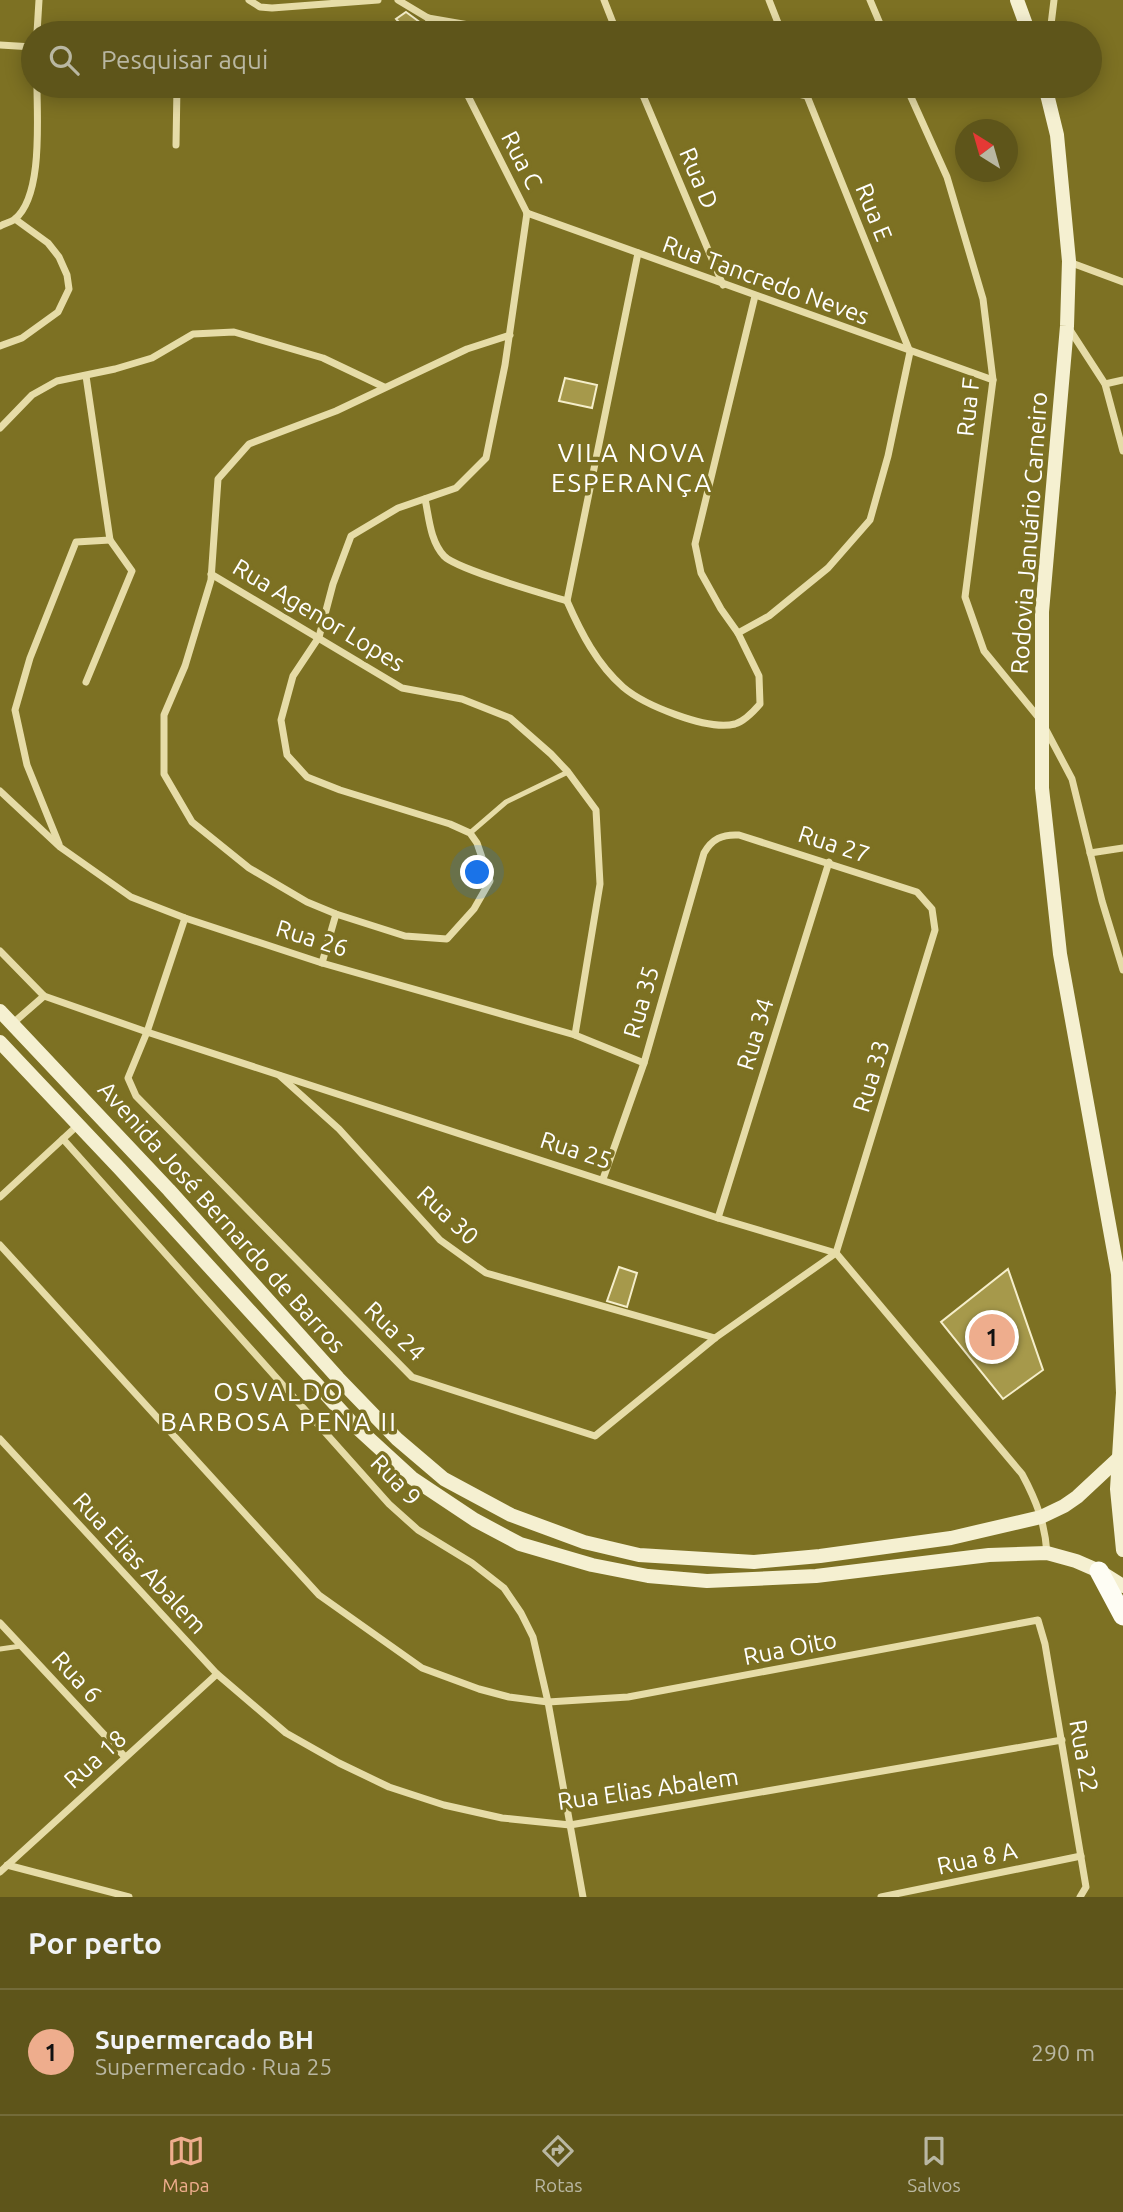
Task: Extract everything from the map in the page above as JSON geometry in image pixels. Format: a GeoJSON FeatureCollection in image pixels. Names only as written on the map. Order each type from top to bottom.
{"type":"FeatureCollection","features":[{"type":"Feature","properties":{"kind":"highway"},"geometry":{"type":"LineString","coordinates":[[1099,1571],[1123,1616]]}},
{"type":"Feature","properties":{"kind":"main road"},"geometry":{"type":"LineString","coordinates":[[1017,0],[1025,21]]}},
{"type":"Feature","properties":{"kind":"main road","name":"Rodovia Januário Carneiro"},"geometry":{"type":"LineString","coordinates":[[1048,98],[1057,135],[1069,261],[1068,326],[1042,612],[1042,788],[1060,954],[1118,1275],[1123,1394],[1117,1489],[1123,1550]]}},
{"type":"Feature","properties":{"kind":"main road","name":"Avenida José Bernardo de Barros"},"geometry":{"type":"LineString","coordinates":[[0,1011],[169,1190],[338,1378],[397,1439],[444,1479],[511,1515],[584,1542],[639,1555],[754,1562],[820,1556],[951,1538],[1041,1517],[1077,1497],[1121,1453]]}},
{"type":"Feature","properties":{"kind":"main road","name":"Avenida José Bernardo de Barros"},"geometry":{"type":"LineString","coordinates":[[0,1042],[353,1424],[412,1478],[475,1520],[520,1544],[592,1565],[648,1576],[707,1581],[816,1576],[989,1555],[1047,1553],[1076,1561],[1123,1586]]}},
{"type":"Feature","properties":{"kind":"main road","name":"Rodovia Januário Carneiro"},"geometry":{"type":"LineString","coordinates":[[1118,1275],[1123,1290]]}},
{"type":"Feature","properties":{"kind":"street"},"geometry":{"type":"LineString","coordinates":[[38,21],[39,0]]}},
{"type":"Feature","properties":{"kind":"street"},"geometry":{"type":"LineString","coordinates":[[249,0],[260,7],[272,9],[378,0]]}},
{"type":"Feature","properties":{"kind":"street"},"geometry":{"type":"LineString","coordinates":[[398,0],[428,18],[445,21]]}},
{"type":"Feature","properties":{"kind":"street"},"geometry":{"type":"LineString","coordinates":[[604,0],[612,21]]}},
{"type":"Feature","properties":{"kind":"street"},"geometry":{"type":"LineString","coordinates":[[769,0],[777,21]]}},
{"type":"Feature","properties":{"kind":"street"},"geometry":{"type":"LineString","coordinates":[[870,0],[879,21]]}},
{"type":"Feature","properties":{"kind":"street"},"geometry":{"type":"LineString","coordinates":[[1051,21],[1054,0]]}},
{"type":"Feature","properties":{"kind":"street"},"geometry":{"type":"LineString","coordinates":[[0,45],[21,46]]}},
{"type":"Feature","properties":{"kind":"street"},"geometry":{"type":"LineString","coordinates":[[0,226],[15,219],[28,200],[38,152],[37,98]]}},
{"type":"Feature","properties":{"kind":"street"},"geometry":{"type":"LineString","coordinates":[[176,145],[177,98]]}},
{"type":"Feature","properties":{"kind":"street","name":"Rua C"},"geometry":{"type":"LineString","coordinates":[[469,98],[527,213]]}},
{"type":"Feature","properties":{"kind":"street","name":"Rua D"},"geometry":{"type":"LineString","coordinates":[[644,98],[723,285]]}},
{"type":"Feature","properties":{"kind":"street","name":"Rua E"},"geometry":{"type":"LineString","coordinates":[[808,98],[910,352]]}},
{"type":"Feature","properties":{"kind":"street","name":"Rua F"},"geometry":{"type":"LineString","coordinates":[[911,98],[947,177],[983,299],[993,380],[965,597],[984,651],[1042,722],[1072,779],[1123,970]]}},
{"type":"Feature","properties":{"kind":"street"},"geometry":{"type":"LineString","coordinates":[[510,335],[467,349],[336,411],[249,444],[218,479],[211,574],[185,666],[164,715],[164,774],[192,822],[249,868],[307,902],[405,936],[447,939],[474,909],[490,881],[477,844],[470,833],[450,824],[307,777],[287,755],[281,720],[293,676],[319,637],[332,584],[351,536],[398,508],[456,488],[486,458],[510,335],[527,213]]}},
{"type":"Feature","properties":{"kind":"street","name":"Rua Tancredo Neves"},"geometry":{"type":"LineString","coordinates":[[527,213],[993,380]]}},
{"type":"Feature","properties":{"kind":"street"},"geometry":{"type":"LineString","coordinates":[[0,346],[22,338],[58,312],[69,289],[67,275],[59,257],[48,243],[15,219]]}},
{"type":"Feature","properties":{"kind":"street"},"geometry":{"type":"LineString","coordinates":[[638,253],[567,601],[599,662],[625,688],[667,712],[704,723],[735,724],[751,715],[760,704],[759,676],[738,634],[701,573],[695,544],[755,296]]}},
{"type":"Feature","properties":{"kind":"street"},"geometry":{"type":"LineString","coordinates":[[1069,261],[1123,282]]}},
{"type":"Feature","properties":{"kind":"street"},"geometry":{"type":"LineString","coordinates":[[1068,326],[1105,384],[1123,450]]}},
{"type":"Feature","properties":{"kind":"street"},"geometry":{"type":"LineString","coordinates":[[0,428],[32,395],[57,382],[152,358],[194,334],[234,332],[323,358],[384,387]]}},
{"type":"Feature","properties":{"kind":"street"},"geometry":{"type":"LineString","coordinates":[[738,634],[769,616],[828,568],[870,520],[888,456],[910,352]]}},
{"type":"Feature","properties":{"kind":"street"},"geometry":{"type":"LineString","coordinates":[[86,376],[110,540],[132,571],[86,682]]}},
{"type":"Feature","properties":{"kind":"street"},"geometry":{"type":"LineString","coordinates":[[1105,384],[1123,380]]}},
{"type":"Feature","properties":{"kind":"street"},"geometry":{"type":"LineString","coordinates":[[425,499],[434,539],[444,557],[463,567],[567,601]]}},
{"type":"Feature","properties":{"kind":"street"},"geometry":{"type":"LineString","coordinates":[[61,848],[27,765],[15,710],[30,658],[76,542],[110,540]]}},
{"type":"Feature","properties":{"kind":"street","name":"Rua Agenor Lopes"},"geometry":{"type":"LineString","coordinates":[[211,574],[402,688],[462,699],[510,718],[568,772],[596,810],[600,884],[575,1035]]}},
{"type":"Feature","properties":{"kind":"street","name":"Rua 26"},"geometry":{"type":"LineString","coordinates":[[0,791],[61,848],[131,897],[185,918],[323,963],[575,1035],[644,1063]]}},
{"type":"Feature","properties":{"kind":"street","name":"Rua 27"},"geometry":{"type":"LineString","coordinates":[[717,838],[739,835],[829,862],[917,892],[932,909]]}},
{"type":"Feature","properties":{"kind":"street","name":"Rua 35"},"geometry":{"type":"LineString","coordinates":[[603,1179],[644,1063],[704,853],[708,845],[717,838]]}},
{"type":"Feature","properties":{"kind":"street"},"geometry":{"type":"LineString","coordinates":[[1090,853],[1123,848]]}},
{"type":"Feature","properties":{"kind":"street","name":"Rua 34"},"geometry":{"type":"LineString","coordinates":[[718,1218],[829,862]]}},
{"type":"Feature","properties":{"kind":"street","name":"Rua 33"},"geometry":{"type":"LineString","coordinates":[[836,1253],[935,930],[932,909]]}},
{"type":"Feature","properties":{"kind":"street"},"geometry":{"type":"LineString","coordinates":[[323,963],[336,914]]}},
{"type":"Feature","properties":{"kind":"street","name":"Rua 24"},"geometry":{"type":"LineString","coordinates":[[185,918],[147,1032],[128,1078],[136,1096],[412,1377],[595,1436],[715,1338],[836,1253]]}},
{"type":"Feature","properties":{"kind":"street","name":"Rua 25"},"geometry":{"type":"LineString","coordinates":[[0,951],[44,996],[718,1218],[836,1253]]}},
{"type":"Feature","properties":{"kind":"street"},"geometry":{"type":"LineString","coordinates":[[12,1024],[44,996]]}},
{"type":"Feature","properties":{"kind":"street","name":"Rua 30"},"geometry":{"type":"LineString","coordinates":[[277,1073],[339,1129],[440,1240],[486,1273],[715,1338]]}},
{"type":"Feature","properties":{"kind":"street"},"geometry":{"type":"LineString","coordinates":[[0,1197],[78,1125]]}},
{"type":"Feature","properties":{"kind":"street","name":"Rua 9"},"geometry":{"type":"LineString","coordinates":[[63,1139],[389,1504],[418,1530],[472,1563],[504,1588],[533,1637],[548,1702],[583,1897]]}},
{"type":"Feature","properties":{"kind":"street","name":"Rua Oito"},"geometry":{"type":"LineString","coordinates":[[0,1245],[319,1595],[422,1668],[479,1689],[509,1697],[548,1702],[628,1697],[1038,1620]]}},
{"type":"Feature","properties":{"kind":"street"},"geometry":{"type":"LineString","coordinates":[[836,1253],[1022,1474],[1038,1503],[1046,1534],[1047,1553]]}},
{"type":"Feature","properties":{"kind":"street","name":"Rua Elias Abalem"},"geometry":{"type":"LineString","coordinates":[[0,1439],[217,1674],[286,1733],[389,1787],[444,1805],[502,1818],[569,1825],[1062,1740]]}},
{"type":"Feature","properties":{"kind":"street","name":"Rua 22"},"geometry":{"type":"LineString","coordinates":[[1038,1620],[1062,1740],[1086,1887],[1080,1897]]}},
{"type":"Feature","properties":{"kind":"street","name":"Rua 6"},"geometry":{"type":"LineString","coordinates":[[0,1623],[125,1757]]}},
{"type":"Feature","properties":{"kind":"street","name":"Rua 18"},"geometry":{"type":"LineString","coordinates":[[0,1872],[217,1674]]}},
{"type":"Feature","properties":{"kind":"street","name":"Rua 8 A"},"geometry":{"type":"LineString","coordinates":[[881,1897],[1081,1856]]}},
{"type":"Feature","properties":{"kind":"street"},"geometry":{"type":"LineString","coordinates":[[7,1865],[129,1897]]}},
{"type":"Feature","properties":{"kind":"lane"},"geometry":{"type":"LineString","coordinates":[[470,833],[506,802],[568,772]]}},
{"type":"Feature","properties":{"kind":"lane"},"geometry":{"type":"LineString","coordinates":[[0,1649],[21,1646]]}},
{"type":"Feature","properties":{"kind":"building"},"geometry":{"type":"Polygon","coordinates":[[[406,12],[418,21],[398,21],[396,19],[406,12]]]}},
{"type":"Feature","properties":{"kind":"building"},"geometry":{"type":"Polygon","coordinates":[[[565,378],[597,385],[592,408],[559,401],[565,378]]]}},
{"type":"Feature","properties":{"kind":"building"},"geometry":{"type":"Polygon","coordinates":[[[619,1267],[637,1273],[627,1307],[607,1301],[619,1267]]]}},
{"type":"Feature","properties":{"kind":"building"},"geometry":{"type":"Polygon","coordinates":[[[1008,1269],[1043,1370],[1003,1399],[941,1322],[1008,1269]]]}},
{"type":"Feature","properties":{"kind":"place","name":"Supermercado BH"},"geometry":{"type":"Point","coordinates":[992,1337]}},
{"type":"Feature","properties":{"kind":"district","name":"VILA NOVA ESPERANÇA"},"geometry":{"type":"Point","coordinates":[632,467]}},
{"type":"Feature","properties":{"kind":"district","name":"OSVALDO BARBOSA PENA II"},"geometry":{"type":"Point","coordinates":[279,1406]}}]}
